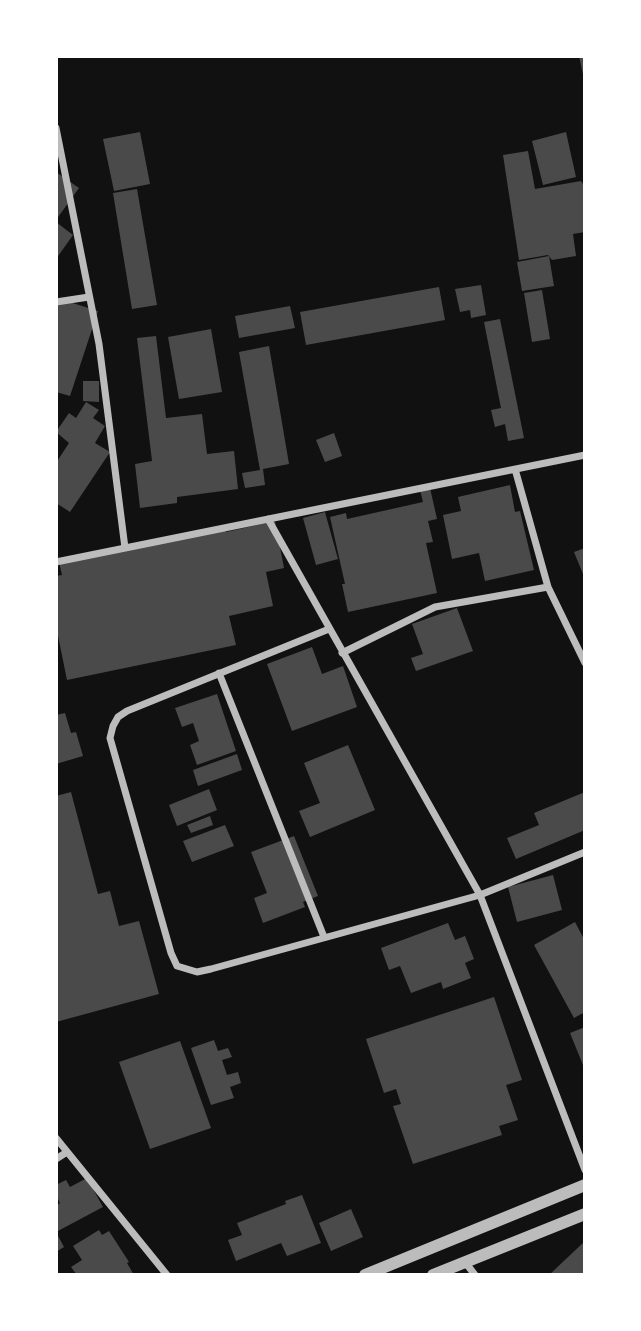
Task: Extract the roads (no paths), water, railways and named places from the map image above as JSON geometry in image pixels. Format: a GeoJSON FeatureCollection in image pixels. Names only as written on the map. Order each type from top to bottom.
{"type":"FeatureCollection","features":[{"type":"Feature","properties":{"kind":"street"},"geometry":{"type":"LineString","coordinates":[[56,128],[99,344],[125,548]]}},
{"type":"Feature","properties":{"kind":"street"},"geometry":{"type":"LineString","coordinates":[[56,303],[89,297]]}},
{"type":"Feature","properties":{"kind":"street"},"geometry":{"type":"LineString","coordinates":[[56,562],[585,455]]}},
{"type":"Feature","properties":{"kind":"street"},"geometry":{"type":"LineString","coordinates":[[515,469],[548,587],[585,663]]}},
{"type":"Feature","properties":{"kind":"street"},"geometry":{"type":"LineString","coordinates":[[268,519],[480,895],[585,1170]]}},
{"type":"Feature","properties":{"kind":"street"},"geometry":{"type":"LineString","coordinates":[[342,653],[435,607],[548,587]]}},
{"type":"Feature","properties":{"kind":"street"},"geometry":{"type":"LineString","coordinates":[[329,629],[118,717],[110,738],[177,966],[197,972],[480,895],[585,852]]}},
{"type":"Feature","properties":{"kind":"street"},"geometry":{"type":"LineString","coordinates":[[219,673],[324,937]]}},
{"type":"Feature","properties":{"kind":"street"},"geometry":{"type":"LineString","coordinates":[[56,1138],[167,1275]]}},
{"type":"Feature","properties":{"kind":"street"},"geometry":{"type":"LineString","coordinates":[[56,1159],[67,1152]]}},
{"type":"Feature","properties":{"kind":"street"},"geometry":{"type":"LineString","coordinates":[[365,1275],[585,1185]]}},
{"type":"Feature","properties":{"kind":"street"},"geometry":{"type":"LineString","coordinates":[[433,1275],[585,1214]]}},
{"type":"Feature","properties":{"kind":"street"},"geometry":{"type":"LineString","coordinates":[[465,1262],[475,1275]]}}]}
